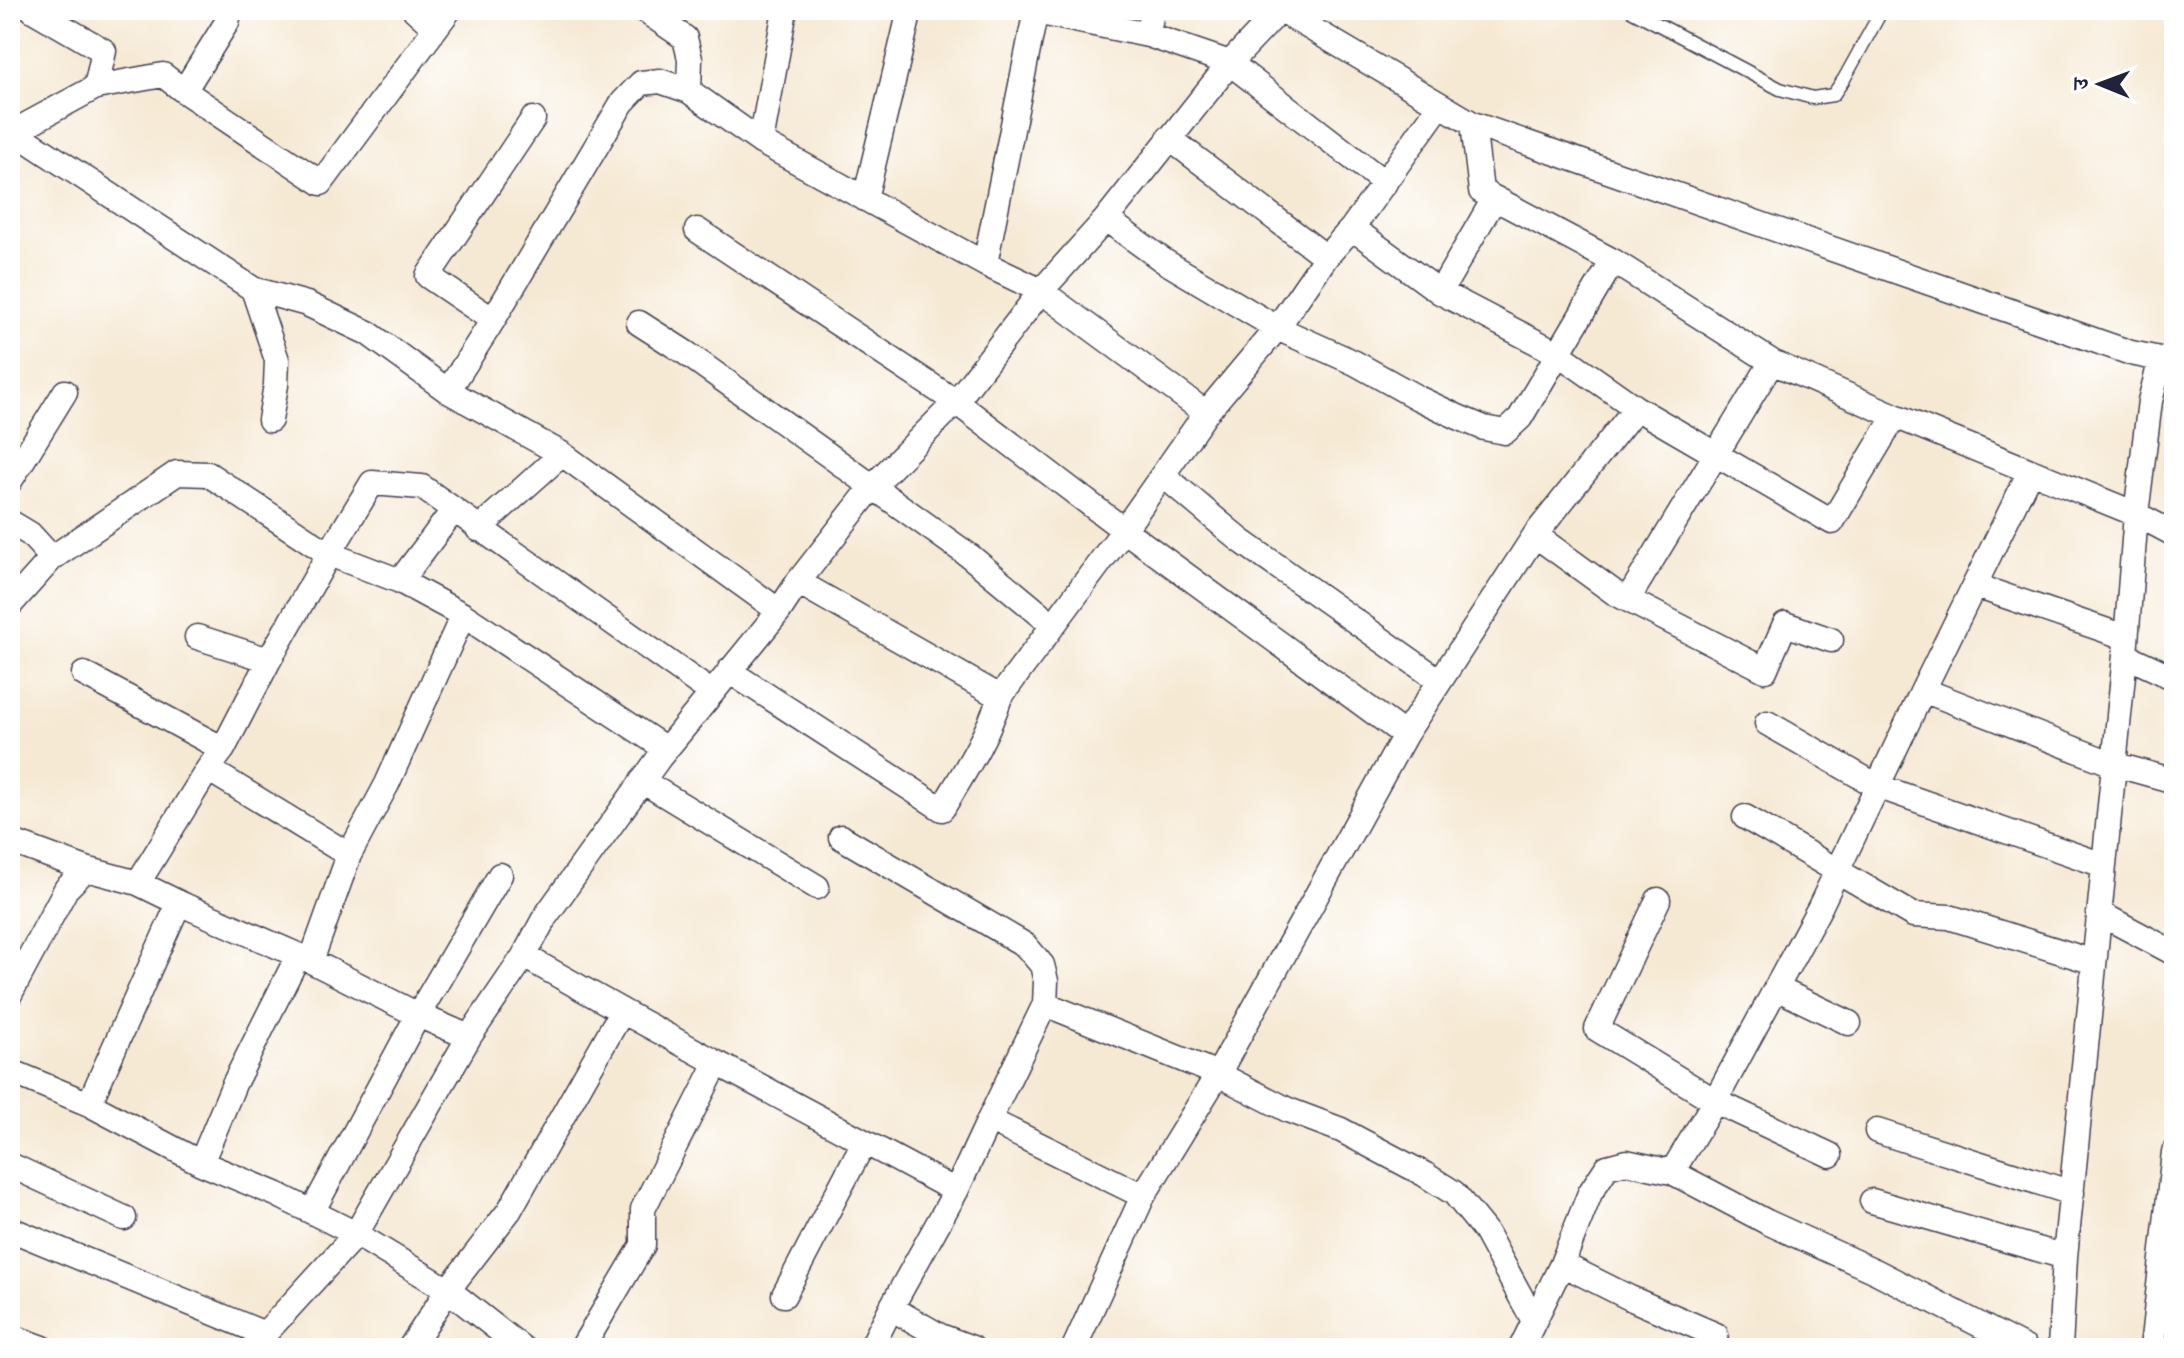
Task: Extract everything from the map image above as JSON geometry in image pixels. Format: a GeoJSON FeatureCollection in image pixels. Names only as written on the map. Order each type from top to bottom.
{"type":"FeatureCollection","features":[{"type":"Feature","properties":{"kind":"street"},"geometry":{"type":"LineString","coordinates":[[184,91],[227,22],[230,10]]}},
{"type":"Feature","properties":{"kind":"street"},"geometry":{"type":"LineString","coordinates":[[415,10],[442,19],[321,183],[163,75],[96,87],[12,134],[253,289],[307,304],[368,333],[448,391],[562,454],[779,611]]}},
{"type":"Feature","properties":{"kind":"street"},"geometry":{"type":"LineString","coordinates":[[644,10],[685,38],[690,59],[689,91]]}},
{"type":"Feature","properties":{"kind":"street"},"geometry":{"type":"LineString","coordinates":[[761,142],[785,10]]}},
{"type":"Feature","properties":{"kind":"street"},"geometry":{"type":"LineString","coordinates":[[865,199],[910,10]]}},
{"type":"Feature","properties":{"kind":"street"},"geometry":{"type":"LineString","coordinates":[[1148,35],[1152,10]]}},
{"type":"Feature","properties":{"kind":"street"},"geometry":{"type":"LineString","coordinates":[[10,1229],[258,1341],[356,1234],[469,1037],[524,956],[545,917],[666,749],[779,611],[873,486],[956,402],[1041,291],[1106,219],[1230,63],[1280,10],[1473,124],[2131,353],[2168,360],[2150,401],[2136,514],[2065,1257],[2060,1348]]}},
{"type":"Feature","properties":{"kind":"street"},"geometry":{"type":"LineString","coordinates":[[985,264],[1036,11],[1148,35],[1230,63],[1385,183]]}},
{"type":"Feature","properties":{"kind":"street"},"geometry":{"type":"LineString","coordinates":[[44,13],[142,79]]}},
{"type":"Feature","properties":{"kind":"street"},"geometry":{"type":"LineString","coordinates":[[96,87],[104,51]]}},
{"type":"Feature","properties":{"kind":"street"},"geometry":{"type":"LineString","coordinates":[[448,391],[622,103],[641,83],[660,81],[689,91],[761,142],[985,264],[1041,291],[1206,413]]}},
{"type":"Feature","properties":{"kind":"street"},"geometry":{"type":"LineString","coordinates":[[729,671],[942,809],[977,753],[1000,697],[1206,413],[1277,328],[1440,105]]}},
{"type":"Feature","properties":{"kind":"street"},"geometry":{"type":"LineString","coordinates":[[493,320],[428,276],[533,119]]}},
{"type":"Feature","properties":{"kind":"street"},"geometry":{"type":"LineString","coordinates":[[1473,124],[1481,191],[1613,261],[1772,362],[1895,416],[2136,514],[2174,534]]}},
{"type":"Feature","properties":{"kind":"street"},"geometry":{"type":"LineString","coordinates":[[1169,138],[1326,257]]}},
{"type":"Feature","properties":{"kind":"street"},"geometry":{"type":"LineString","coordinates":[[1440,292],[1494,199]]}},
{"type":"Feature","properties":{"kind":"street"},"geometry":{"type":"LineString","coordinates":[[1106,219],[1164,261],[1277,328],[1317,344],[1458,417],[1484,428],[1505,432],[1520,418],[1613,261]]}},
{"type":"Feature","properties":{"kind":"street"},"geometry":{"type":"LineString","coordinates":[[1352,228],[1440,292],[1559,354],[1636,408],[1832,522],[1895,416]]}},
{"type":"Feature","properties":{"kind":"street"},"geometry":{"type":"LineString","coordinates":[[697,230],[956,402],[1124,530],[1405,735]]}},
{"type":"Feature","properties":{"kind":"street"},"geometry":{"type":"LineString","coordinates":[[253,289],[277,360],[270,420]]}},
{"type":"Feature","properties":{"kind":"street"},"geometry":{"type":"LineString","coordinates":[[639,323],[686,353],[971,557],[1053,625]]}},
{"type":"Feature","properties":{"kind":"street"},"geometry":{"type":"LineString","coordinates":[[1628,599],[1772,362]]}},
{"type":"Feature","properties":{"kind":"street"},"geometry":{"type":"LineString","coordinates":[[10,481],[65,392]]}},
{"type":"Feature","properties":{"kind":"street"},"geometry":{"type":"LineString","coordinates":[[1074,1348],[1143,1196],[1218,1074],[1405,735],[1535,535],[1636,408]]}},
{"type":"Feature","properties":{"kind":"street"},"geometry":{"type":"LineString","coordinates":[[478,529],[562,454]]}},
{"type":"Feature","properties":{"kind":"street"},"geometry":{"type":"LineString","coordinates":[[1672,1172],[1715,1101],[1837,871],[2030,472]]}},
{"type":"Feature","properties":{"kind":"street"},"geometry":{"type":"LineString","coordinates":[[10,605],[52,558],[177,473],[208,474],[329,554],[400,581],[463,615],[666,749]]}},
{"type":"Feature","properties":{"kind":"street"},"geometry":{"type":"LineString","coordinates":[[1163,475],[1240,540],[1440,681]]}},
{"type":"Feature","properties":{"kind":"street"},"geometry":{"type":"LineString","coordinates":[[138,883],[216,759],[269,660],[372,483],[422,487],[712,693]]}},
{"type":"Feature","properties":{"kind":"street"},"geometry":{"type":"LineString","coordinates":[[400,581],[453,511]]}},
{"type":"Feature","properties":{"kind":"street"},"geometry":{"type":"LineString","coordinates":[[10,522],[30,534],[52,558]]}},
{"type":"Feature","properties":{"kind":"street"},"geometry":{"type":"LineString","coordinates":[[1535,535],[1615,593],[1765,670],[1785,624],[1831,640]]}},
{"type":"Feature","properties":{"kind":"street"},"geometry":{"type":"LineString","coordinates":[[798,582],[1000,697]]}},
{"type":"Feature","properties":{"kind":"street"},"geometry":{"type":"LineString","coordinates":[[1976,586],[2125,646],[2174,678]]}},
{"type":"Feature","properties":{"kind":"street"},"geometry":{"type":"LineString","coordinates":[[201,1163],[234,1084],[305,958],[349,855],[387,784],[463,615]]}},
{"type":"Feature","properties":{"kind":"street"},"geometry":{"type":"LineString","coordinates":[[197,637],[269,660]]}},
{"type":"Feature","properties":{"kind":"street"},"geometry":{"type":"LineString","coordinates":[[84,674],[216,759],[349,855]]}},
{"type":"Feature","properties":{"kind":"street"},"geometry":{"type":"LineString","coordinates":[[1923,690],[2113,764],[2171,780],[2174,784]]}},
{"type":"Feature","properties":{"kind":"street"},"geometry":{"type":"LineString","coordinates":[[1767,723],[1877,786],[2103,865]]}},
{"type":"Feature","properties":{"kind":"street"},"geometry":{"type":"LineString","coordinates":[[642,781],[817,887]]}},
{"type":"Feature","properties":{"kind":"street"},"geometry":{"type":"LineString","coordinates":[[1745,817],[1913,915],[1949,917],[2094,962]]}},
{"type":"Feature","properties":{"kind":"street"},"geometry":{"type":"LineString","coordinates":[[841,837],[1025,945],[1042,965],[1046,981],[1045,1004],[956,1191],[871,1348]]}},
{"type":"Feature","properties":{"kind":"street"},"geometry":{"type":"LineString","coordinates":[[10,841],[86,869],[138,883],[305,958],[469,1037]]}},
{"type":"Feature","properties":{"kind":"street"},"geometry":{"type":"LineString","coordinates":[[10,994],[66,889],[86,869]]}},
{"type":"Feature","properties":{"kind":"street"},"geometry":{"type":"LineString","coordinates":[[312,1212],[418,1015],[500,875]]}},
{"type":"Feature","properties":{"kind":"street"},"geometry":{"type":"LineString","coordinates":[[1658,900],[1597,1029],[1715,1101],[1830,1155]]}},
{"type":"Feature","properties":{"kind":"street"},"geometry":{"type":"LineString","coordinates":[[89,1104],[179,903]]}},
{"type":"Feature","properties":{"kind":"street"},"geometry":{"type":"LineString","coordinates":[[2099,913],[2174,953]]}},
{"type":"Feature","properties":{"kind":"street"},"geometry":{"type":"LineString","coordinates":[[524,956],[956,1191]]}},
{"type":"Feature","properties":{"kind":"street"},"geometry":{"type":"LineString","coordinates":[[1776,988],[1849,1023]]}},
{"type":"Feature","properties":{"kind":"street"},"geometry":{"type":"LineString","coordinates":[[1045,1004],[1218,1074],[1288,1110],[1341,1130],[1454,1193],[1485,1231],[1534,1321]]}},
{"type":"Feature","properties":{"kind":"street"},"geometry":{"type":"LineString","coordinates":[[410,1348],[448,1290],[509,1211],[622,1011]]}},
{"type":"Feature","properties":{"kind":"street"},"geometry":{"type":"LineString","coordinates":[[582,1348],[643,1245],[643,1209],[717,1063]]}},
{"type":"Feature","properties":{"kind":"street"},"geometry":{"type":"LineString","coordinates":[[10,1071],[89,1104],[201,1163],[276,1194],[356,1234],[448,1290],[522,1348]]}},
{"type":"Feature","properties":{"kind":"street"},"geometry":{"type":"LineString","coordinates":[[989,1120],[1143,1196]]}},
{"type":"Feature","properties":{"kind":"street"},"geometry":{"type":"LineString","coordinates":[[1877,1131],[2072,1193]]}},
{"type":"Feature","properties":{"kind":"street"},"geometry":{"type":"LineString","coordinates":[[784,1295],[864,1142]]}},
{"type":"Feature","properties":{"kind":"street"},"geometry":{"type":"LineString","coordinates":[[2152,1348],[2174,1152]]}},
{"type":"Feature","properties":{"kind":"street"},"geometry":{"type":"LineString","coordinates":[[1521,1348],[1562,1264],[1590,1193],[1607,1167],[1626,1162],[1672,1172],[2025,1348]]}},
{"type":"Feature","properties":{"kind":"street"},"geometry":{"type":"LineString","coordinates":[[10,1165],[124,1218]]}},
{"type":"Feature","properties":{"kind":"street"},"geometry":{"type":"LineString","coordinates":[[1872,1201],[2065,1257]]}},
{"type":"Feature","properties":{"kind":"street"},"geometry":{"type":"LineString","coordinates":[[1562,1264],[1630,1298],[1716,1335]]}},
{"type":"Feature","properties":{"kind":"street"},"geometry":{"type":"LineString","coordinates":[[891,1308],[938,1342],[972,1348]]}},
{"type":"Feature","properties":{"kind":"street"},"geometry":{"type":"LineString","coordinates":[[10,1336],[43,1348]]}},
{"type":"Feature","properties":{"kind":"lane"},"geometry":{"type":"LineString","coordinates":[[1631,10],[1780,89],[1813,98],[1833,95],[1882,10]]}}]}
